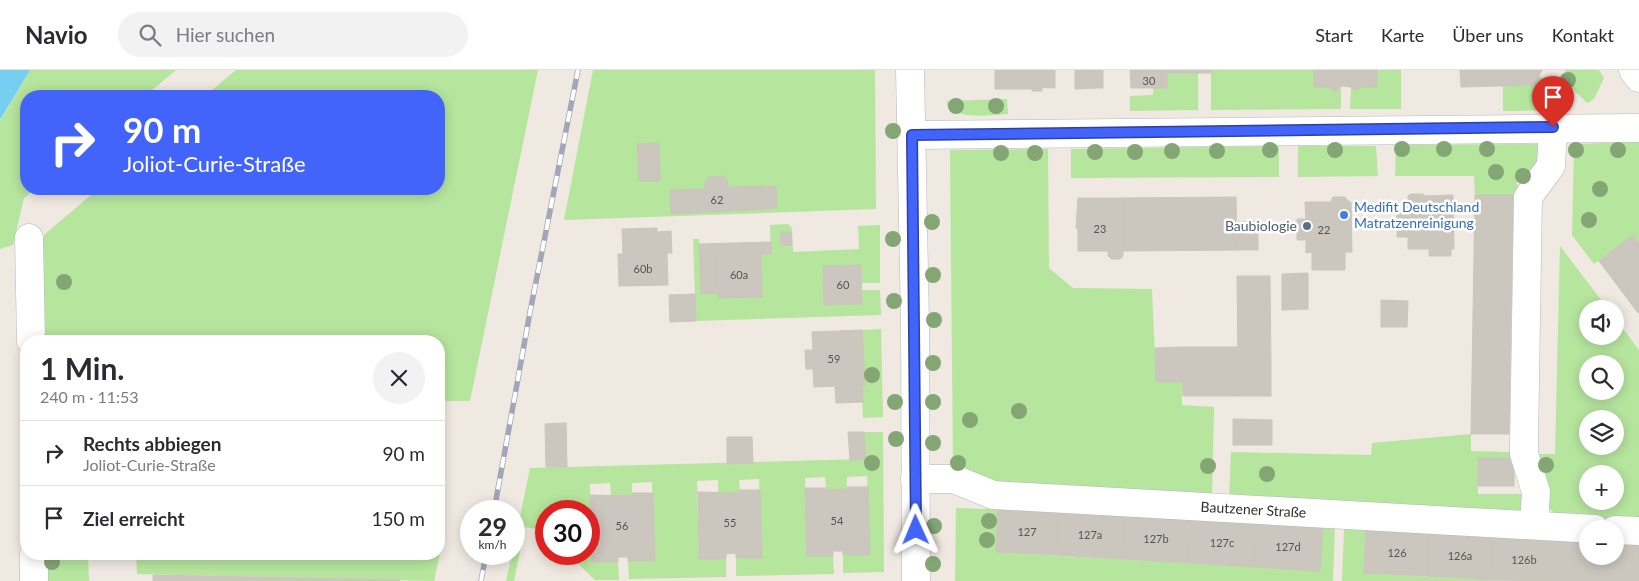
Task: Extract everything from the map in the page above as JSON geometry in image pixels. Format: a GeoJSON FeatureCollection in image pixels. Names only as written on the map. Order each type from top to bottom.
{"type":"FeatureCollection","features":[{"type":"Feature","properties":{"kind":"street"},"geometry":{"type":"LineString","coordinates":[[910,70],[916,581]]}},
{"type":"Feature","properties":{"kind":"street"},"geometry":{"type":"LineString","coordinates":[[1633,70],[1639,78]]}},
{"type":"Feature","properties":{"kind":"street"},"geometry":{"type":"LineString","coordinates":[[912,135],[1553,127],[1639,128]]}},
{"type":"Feature","properties":{"kind":"street"},"geometry":{"type":"LineString","coordinates":[[1534,525],[1536,492],[1524,454],[1528,197],[1552,166],[1553,127]]}},
{"type":"Feature","properties":{"kind":"street"},"geometry":{"type":"LineString","coordinates":[[29,238],[28,266],[32,335]]}},
{"type":"Feature","properties":{"kind":"street","name":"Bautzener Straße"},"geometry":{"type":"LineString","coordinates":[[915,479],[954,479],[993,495],[1579,528]]}},
{"type":"Feature","properties":{"kind":"street"},"geometry":{"type":"LineString","coordinates":[[1624,530],[1639,531]]}},
{"type":"Feature","properties":{"kind":"street"},"geometry":{"type":"LineString","coordinates":[[34,560],[34,581]]}},
{"type":"Feature","properties":{"kind":"green space"},"geometry":{"type":"Polygon","coordinates":[[[30,70],[176,70],[152,90],[20,90],[20,195],[28,195],[24,198],[13,245],[0,249],[0,121],[30,70]]]}},
{"type":"Feature","properties":{"kind":"green space"},"geometry":{"type":"Polygon","coordinates":[[[236,70],[538,70],[470,401],[445,401],[445,335],[40,335],[38,250],[45,234],[91,195],[445,195],[445,90],[212,90],[236,70]]]}},
{"type":"Feature","properties":{"kind":"green space"},"geometry":{"type":"Polygon","coordinates":[[[593,70],[875,70],[876,209],[564,220],[593,70]]]}},
{"type":"Feature","properties":{"kind":"green space"},"geometry":{"type":"Polygon","coordinates":[[[1211,70],[1314,70],[1335,91],[1341,86],[1341,109],[1211,110],[1211,70]]]}},
{"type":"Feature","properties":{"kind":"green space"},"geometry":{"type":"Polygon","coordinates":[[[1377,70],[1401,70],[1401,109],[1350,109],[1351,87],[1356,91],[1361,87],[1377,87],[1377,70]]]}},
{"type":"Feature","properties":{"kind":"green space"},"geometry":{"type":"Polygon","coordinates":[[[1565,70],[1599,70],[1604,78],[1594,99],[1587,103],[1579,95],[1570,85],[1565,70]]]}},
{"type":"Feature","properties":{"kind":"green space"},"geometry":{"type":"Polygon","coordinates":[[[1167,73],[1198,73],[1198,110],[1130,111],[1130,96],[1153,95],[1153,88],[1167,88],[1167,73]]]}},
{"type":"Feature","properties":{"kind":"green space"},"geometry":{"type":"Polygon","coordinates":[[[1540,76],[1570,108],[1569,110],[1503,111],[1503,86],[1535,85],[1540,76]]]}},
{"type":"Feature","properties":{"kind":"green space"},"geometry":{"type":"Polygon","coordinates":[[[1007,99],[1008,114],[968,115],[947,106],[947,101],[1007,99]]]}},
{"type":"Feature","properties":{"kind":"green space"},"geometry":{"type":"Polygon","coordinates":[[[1639,142],[1639,244],[1633,236],[1594,264],[1572,235],[1574,144],[1639,142]]]}},
{"type":"Feature","properties":{"kind":"green space"},"geometry":{"type":"Polygon","coordinates":[[[1538,144],[1538,163],[1524,181],[1520,178],[1516,184],[1521,187],[1516,195],[1475,195],[1474,176],[1395,176],[1396,145],[1538,144]]]}},
{"type":"Feature","properties":{"kind":"green space"},"geometry":{"type":"Polygon","coordinates":[[[1279,146],[1279,177],[1071,178],[1071,149],[1279,146]]]}},
{"type":"Feature","properties":{"kind":"green space"},"geometry":{"type":"Polygon","coordinates":[[[1298,146],[1376,146],[1378,176],[1298,177],[1298,146]]]}},
{"type":"Feature","properties":{"kind":"green space"},"geometry":{"type":"Polygon","coordinates":[[[1048,149],[1049,268],[1073,288],[1152,289],[1156,382],[1182,382],[1182,405],[1214,407],[1212,498],[999,487],[953,468],[950,150],[1048,149]]]}},
{"type":"Feature","properties":{"kind":"green space"},"geometry":{"type":"Polygon","coordinates":[[[788,224],[792,228],[793,252],[859,249],[858,226],[880,225],[880,283],[862,283],[861,265],[823,267],[824,305],[862,304],[862,290],[880,290],[881,315],[696,321],[693,239],[699,239],[701,294],[718,293],[718,298],[762,297],[761,255],[771,254],[770,225],[788,224]]]}},
{"type":"Feature","properties":{"kind":"green space"},"geometry":{"type":"Polygon","coordinates":[[[1560,246],[1601,300],[1579,300],[1579,345],[1624,345],[1624,330],[1639,350],[1639,524],[1624,523],[1624,520],[1561,520],[1549,508],[1534,454],[1555,454],[1560,246]]]}},
{"type":"Feature","properties":{"kind":"green space"},"geometry":{"type":"Polygon","coordinates":[[[881,329],[883,417],[863,418],[862,385],[865,385],[862,330],[881,329]]]}},
{"type":"Feature","properties":{"kind":"green space"},"geometry":{"type":"Polygon","coordinates":[[[864,432],[883,432],[884,572],[843,573],[843,555],[870,555],[867,476],[847,477],[847,489],[826,490],[825,477],[805,478],[807,556],[833,556],[834,574],[736,576],[736,558],[762,558],[759,479],[739,480],[740,493],[718,493],[718,480],[697,481],[699,559],[726,559],[726,577],[629,579],[628,561],[654,561],[652,482],[632,483],[632,496],[611,496],[610,483],[590,484],[590,500],[535,500],[535,529],[525,527],[525,500],[523,500],[530,468],[866,459],[864,432]]]}},
{"type":"Feature","properties":{"kind":"green space"},"geometry":{"type":"Polygon","coordinates":[[[1471,434],[1471,451],[1512,452],[1514,458],[1478,458],[1478,494],[1527,494],[1527,504],[1515,516],[1229,499],[1231,452],[1371,455],[1372,443],[1471,434]]]}},
{"type":"Feature","properties":{"kind":"green space"},"geometry":{"type":"Polygon","coordinates":[[[986,501],[998,508],[996,552],[1320,571],[1323,526],[1335,527],[1333,581],[955,581],[956,508],[986,509],[986,501]]]}},
{"type":"Feature","properties":{"kind":"green space"},"geometry":{"type":"Polygon","coordinates":[[[1367,522],[1364,573],[1502,581],[1342,581],[1344,528],[1367,522]]]}},
{"type":"Feature","properties":{"kind":"green space"},"geometry":{"type":"Polygon","coordinates":[[[44,560],[88,560],[89,581],[44,581],[44,560]]]}},
{"type":"Feature","properties":{"kind":"green space"},"geometry":{"type":"Polygon","coordinates":[[[136,560],[439,560],[434,581],[137,574],[136,560]]]}},
{"type":"Feature","properties":{"kind":"green space"},"geometry":{"type":"Polygon","coordinates":[[[600,562],[618,562],[619,580],[595,580],[579,565],[600,565],[600,562]]]}},
{"type":"Feature","properties":{"kind":"green space"},"geometry":{"type":"Polygon","coordinates":[[[510,565],[517,565],[514,581],[506,581],[510,565]]]}},
{"type":"Feature","properties":{"kind":"water"},"geometry":{"type":"Polygon","coordinates":[[[0,70],[30,70],[0,120],[0,70]]]}},
{"type":"Feature","properties":{"kind":"building"},"geometry":{"type":"Polygon","coordinates":[[[995,70],[1055,70],[1055,88],[995,89],[995,70]]]}},
{"type":"Feature","properties":{"kind":"building"},"geometry":{"type":"Polygon","coordinates":[[[1075,70],[1096,70],[1097,88],[1075,89],[1075,70]]]}},
{"type":"Feature","properties":{"kind":"building"},"geometry":{"type":"Polygon","coordinates":[[[1096,70],[1103,70],[1103,88],[1097,88],[1096,70]]]}},
{"type":"Feature","properties":{"kind":"building"},"geometry":{"type":"Polygon","coordinates":[[[1130,70],[1211,70],[1211,73],[1167,73],[1167,88],[1131,88],[1130,70]]]}},
{"type":"Feature","properties":{"kind":"building"},"geometry":{"type":"Polygon","coordinates":[[[1314,70],[1377,70],[1377,87],[1361,87],[1356,91],[1351,87],[1341,86],[1335,92],[1329,87],[1314,87],[1314,70]]]}},
{"type":"Feature","properties":{"kind":"building"},"geometry":{"type":"Polygon","coordinates":[[[1460,70],[1542,70],[1535,85],[1461,87],[1460,70]]]}},
{"type":"Feature","properties":{"kind":"building"},"geometry":{"type":"Polygon","coordinates":[[[1032,87],[1042,87],[1042,91],[1032,91],[1032,87]]]}},
{"type":"Feature","properties":{"kind":"building"},"geometry":{"type":"Polygon","coordinates":[[[659,143],[660,181],[639,181],[637,144],[659,143]]]}},
{"type":"Feature","properties":{"kind":"building"},"geometry":{"type":"Polygon","coordinates":[[[722,176],[727,180],[728,187],[762,186],[763,209],[671,214],[670,190],[705,189],[705,182],[709,177],[722,176]]]}},
{"type":"Feature","properties":{"kind":"building"},"geometry":{"type":"Polygon","coordinates":[[[776,186],[777,208],[763,209],[762,187],[776,186]]]}},
{"type":"Feature","properties":{"kind":"building"},"geometry":{"type":"Polygon","coordinates":[[[1411,194],[1423,194],[1425,196],[1453,195],[1454,249],[1451,249],[1451,256],[1429,256],[1429,249],[1408,249],[1408,237],[1397,237],[1397,211],[1408,211],[1408,196],[1411,194]]]}},
{"type":"Feature","properties":{"kind":"building"},"geometry":{"type":"Polygon","coordinates":[[[1475,195],[1513,195],[1509,434],[1471,434],[1475,195]]]}},
{"type":"Feature","properties":{"kind":"building"},"geometry":{"type":"Polygon","coordinates":[[[1236,197],[1237,250],[1123,251],[1123,198],[1236,197]]]}},
{"type":"Feature","properties":{"kind":"building"},"geometry":{"type":"Polygon","coordinates":[[[1333,197],[1345,197],[1351,202],[1352,252],[1345,252],[1345,270],[1312,270],[1312,252],[1306,253],[1306,240],[1297,240],[1297,219],[1306,219],[1305,202],[1331,202],[1333,197]]]}},
{"type":"Feature","properties":{"kind":"building"},"geometry":{"type":"Polygon","coordinates":[[[1078,198],[1123,198],[1123,256],[1120,259],[1111,259],[1108,256],[1108,251],[1078,251],[1078,230],[1076,228],[1078,198]]]}},
{"type":"Feature","properties":{"kind":"building"},"geometry":{"type":"Polygon","coordinates":[[[1258,221],[1258,250],[1237,250],[1236,222],[1258,221]]]}},
{"type":"Feature","properties":{"kind":"building"},"geometry":{"type":"Polygon","coordinates":[[[657,228],[657,232],[671,231],[672,253],[667,253],[668,285],[619,286],[618,254],[623,254],[622,229],[657,228]]]}},
{"type":"Feature","properties":{"kind":"building"},"geometry":{"type":"Polygon","coordinates":[[[780,232],[791,232],[792,245],[781,245],[780,232]]]}},
{"type":"Feature","properties":{"kind":"building"},"geometry":{"type":"Polygon","coordinates":[[[1633,235],[1639,244],[1638,313],[1599,261],[1633,235]]]}},
{"type":"Feature","properties":{"kind":"building"},"geometry":{"type":"Polygon","coordinates":[[[771,242],[771,254],[716,256],[718,293],[701,294],[699,244],[771,242]]]}},
{"type":"Feature","properties":{"kind":"building"},"geometry":{"type":"Polygon","coordinates":[[[761,255],[762,297],[718,298],[716,256],[761,255]]]}},
{"type":"Feature","properties":{"kind":"building"},"geometry":{"type":"Polygon","coordinates":[[[861,265],[862,304],[824,305],[823,266],[861,265]]]}},
{"type":"Feature","properties":{"kind":"building"},"geometry":{"type":"Polygon","coordinates":[[[1308,273],[1308,309],[1282,310],[1282,274],[1308,273]]]}},
{"type":"Feature","properties":{"kind":"building"},"geometry":{"type":"Polygon","coordinates":[[[1237,276],[1270,276],[1271,368],[1238,368],[1237,276]]]}},
{"type":"Feature","properties":{"kind":"building"},"geometry":{"type":"Polygon","coordinates":[[[695,294],[696,321],[670,322],[669,295],[695,294]]]}},
{"type":"Feature","properties":{"kind":"building"},"geometry":{"type":"Polygon","coordinates":[[[1381,300],[1408,301],[1407,327],[1381,327],[1381,300]]]}},
{"type":"Feature","properties":{"kind":"building"},"geometry":{"type":"Polygon","coordinates":[[[862,330],[865,385],[814,387],[813,369],[806,369],[805,350],[813,350],[812,332],[862,330]]]}},
{"type":"Feature","properties":{"kind":"building"},"geometry":{"type":"Polygon","coordinates":[[[1182,347],[1237,347],[1238,396],[1183,396],[1182,347]]]}},
{"type":"Feature","properties":{"kind":"building"},"geometry":{"type":"Polygon","coordinates":[[[1182,347],[1182,382],[1156,382],[1155,348],[1182,347]]]}},
{"type":"Feature","properties":{"kind":"building"},"geometry":{"type":"Polygon","coordinates":[[[1238,368],[1271,368],[1271,396],[1238,396],[1238,368]]]}},
{"type":"Feature","properties":{"kind":"building"},"geometry":{"type":"Polygon","coordinates":[[[862,385],[863,402],[836,403],[835,387],[862,385]]]}},
{"type":"Feature","properties":{"kind":"building"},"geometry":{"type":"Polygon","coordinates":[[[1233,419],[1272,420],[1272,445],[1233,445],[1233,419]]]}},
{"type":"Feature","properties":{"kind":"building"},"geometry":{"type":"Polygon","coordinates":[[[566,423],[567,467],[546,467],[545,424],[566,423]]]}},
{"type":"Feature","properties":{"kind":"building"},"geometry":{"type":"Polygon","coordinates":[[[848,432],[864,432],[866,459],[850,460],[848,432]]]}},
{"type":"Feature","properties":{"kind":"building"},"geometry":{"type":"Polygon","coordinates":[[[727,437],[752,437],[753,463],[727,464],[727,437]]]}},
{"type":"Feature","properties":{"kind":"building"},"geometry":{"type":"Polygon","coordinates":[[[1478,458],[1514,458],[1514,486],[1478,486],[1478,458]]]}},
{"type":"Feature","properties":{"kind":"building"},"geometry":{"type":"Polygon","coordinates":[[[847,487],[868,487],[870,555],[843,555],[843,551],[833,551],[833,556],[807,556],[805,488],[826,488],[826,490],[847,489],[847,487]]]}},
{"type":"Feature","properties":{"kind":"building"},"geometry":{"type":"Polygon","coordinates":[[[739,490],[760,490],[762,558],[736,558],[736,553],[726,554],[726,559],[699,559],[698,492],[740,493],[739,490]]]}},
{"type":"Feature","properties":{"kind":"building"},"geometry":{"type":"Polygon","coordinates":[[[632,493],[653,493],[655,561],[628,561],[628,557],[618,557],[618,562],[600,562],[600,500],[590,500],[590,495],[632,496],[632,493]]]}},
{"type":"Feature","properties":{"kind":"building"},"geometry":{"type":"Polygon","coordinates":[[[998,508],[1058,511],[1056,555],[996,552],[998,508]]]}},
{"type":"Feature","properties":{"kind":"building"},"geometry":{"type":"Polygon","coordinates":[[[1058,511],[1124,515],[1122,559],[1056,555],[1058,511]]]}},
{"type":"Feature","properties":{"kind":"building"},"geometry":{"type":"Polygon","coordinates":[[[1124,515],[1191,519],[1188,563],[1122,559],[1124,515]]]}},
{"type":"Feature","properties":{"kind":"building"},"geometry":{"type":"Polygon","coordinates":[[[1191,519],[1257,523],[1254,567],[1188,563],[1191,519]]]}},
{"type":"Feature","properties":{"kind":"building"},"geometry":{"type":"Polygon","coordinates":[[[1257,523],[1323,526],[1320,571],[1254,567],[1257,523]]]}},
{"type":"Feature","properties":{"kind":"building"},"geometry":{"type":"Polygon","coordinates":[[[1366,529],[1430,533],[1427,576],[1364,573],[1366,529]]]}},
{"type":"Feature","properties":{"kind":"building"},"geometry":{"type":"Polygon","coordinates":[[[1430,533],[1492,536],[1490,580],[1427,576],[1430,533]]]}},
{"type":"Feature","properties":{"kind":"building"},"geometry":{"type":"Polygon","coordinates":[[[1492,536],[1559,540],[1557,581],[1490,580],[1492,536]]]}},
{"type":"Feature","properties":{"kind":"building"},"geometry":{"type":"Polygon","coordinates":[[[1559,540],[1579,541],[1579,565],[1623,565],[1622,581],[1557,581],[1559,540]]]}},
{"type":"Feature","properties":{"kind":"building"},"geometry":{"type":"Polygon","coordinates":[[[1624,544],[1639,545],[1639,581],[1622,581],[1624,544]]]}},
{"type":"Feature","properties":{"kind":"building"},"geometry":{"type":"Polygon","coordinates":[[[153,575],[400,580],[153,581],[153,575]]]}},
{"type":"Feature","properties":{"kind":"railway"},"geometry":{"type":"LineString","coordinates":[[496,500],[530,312],[578,70]]}},
{"type":"Feature","properties":{"kind":"railway"},"geometry":{"type":"LineString","coordinates":[[481,581],[484,565]]}},
{"type":"Feature","properties":{"kind":"place","name":"Medifit Deutschland Matratzenreinigung"},"geometry":{"type":"Point","coordinates":[1344,215]}},
{"type":"Feature","properties":{"kind":"place","name":"Baubiologie"},"geometry":{"type":"Point","coordinates":[1307,226]}},
{"type":"Feature","properties":{"kind":"route"},"geometry":{"type":"LineString","coordinates":[[916,530],[912,135],[1553,127]]}}]}
